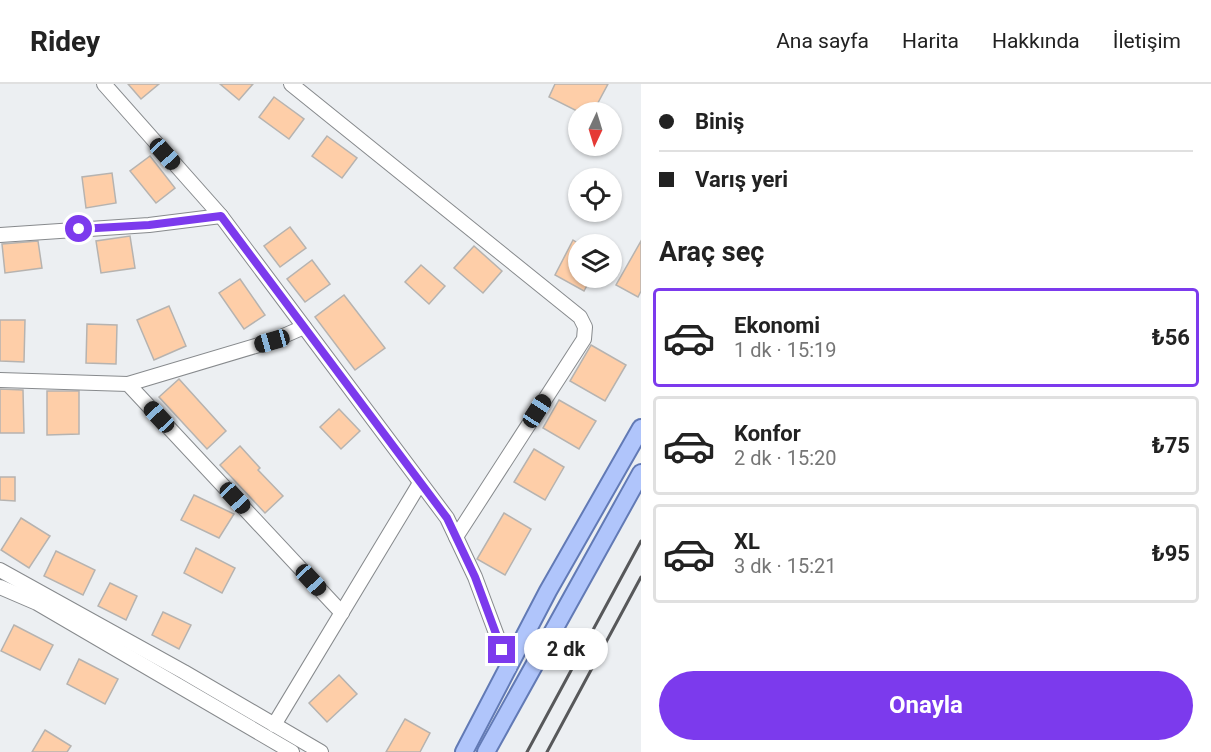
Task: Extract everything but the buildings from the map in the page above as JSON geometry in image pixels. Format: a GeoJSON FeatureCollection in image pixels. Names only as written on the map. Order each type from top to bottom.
{"type":"FeatureCollection","features":[{"type":"Feature","properties":{"kind":"main road"},"geometry":{"type":"LineString","coordinates":[[464,752],[548,591],[641,428]]}},
{"type":"Feature","properties":{"kind":"main road"},"geometry":{"type":"LineString","coordinates":[[486,752],[641,473]]}},
{"type":"Feature","properties":{"kind":"street"},"geometry":{"type":"LineString","coordinates":[[104,84],[221,216],[447,518],[475,577],[509,668]]}},
{"type":"Feature","properties":{"kind":"street"},"geometry":{"type":"LineString","coordinates":[[291,84],[573,310],[585,327],[584,339],[456,537]]}},
{"type":"Feature","properties":{"kind":"street"},"geometry":{"type":"LineString","coordinates":[[0,235],[149,225],[221,216]]}},
{"type":"Feature","properties":{"kind":"street"},"geometry":{"type":"LineString","coordinates":[[0,380],[128,384],[272,341],[304,327]]}},
{"type":"Feature","properties":{"kind":"street"},"geometry":{"type":"LineString","coordinates":[[128,384],[342,613]]}},
{"type":"Feature","properties":{"kind":"street"},"geometry":{"type":"LineString","coordinates":[[274,725],[420,483]]}},
{"type":"Feature","properties":{"kind":"street"},"geometry":{"type":"LineString","coordinates":[[0,570],[321,752]]}},
{"type":"Feature","properties":{"kind":"street"},"geometry":{"type":"LineString","coordinates":[[0,587],[37,603],[292,752]]}},
{"type":"Feature","properties":{"kind":"railway"},"geometry":{"type":"LineString","coordinates":[[527,752],[641,541]]}},
{"type":"Feature","properties":{"kind":"railway"},"geometry":{"type":"LineString","coordinates":[[547,752],[641,577]]}},
{"type":"Feature","properties":{"kind":"route"},"geometry":{"type":"LineString","coordinates":[[79,229],[149,225],[221,216],[447,518],[475,577],[502,650]]}}]}
